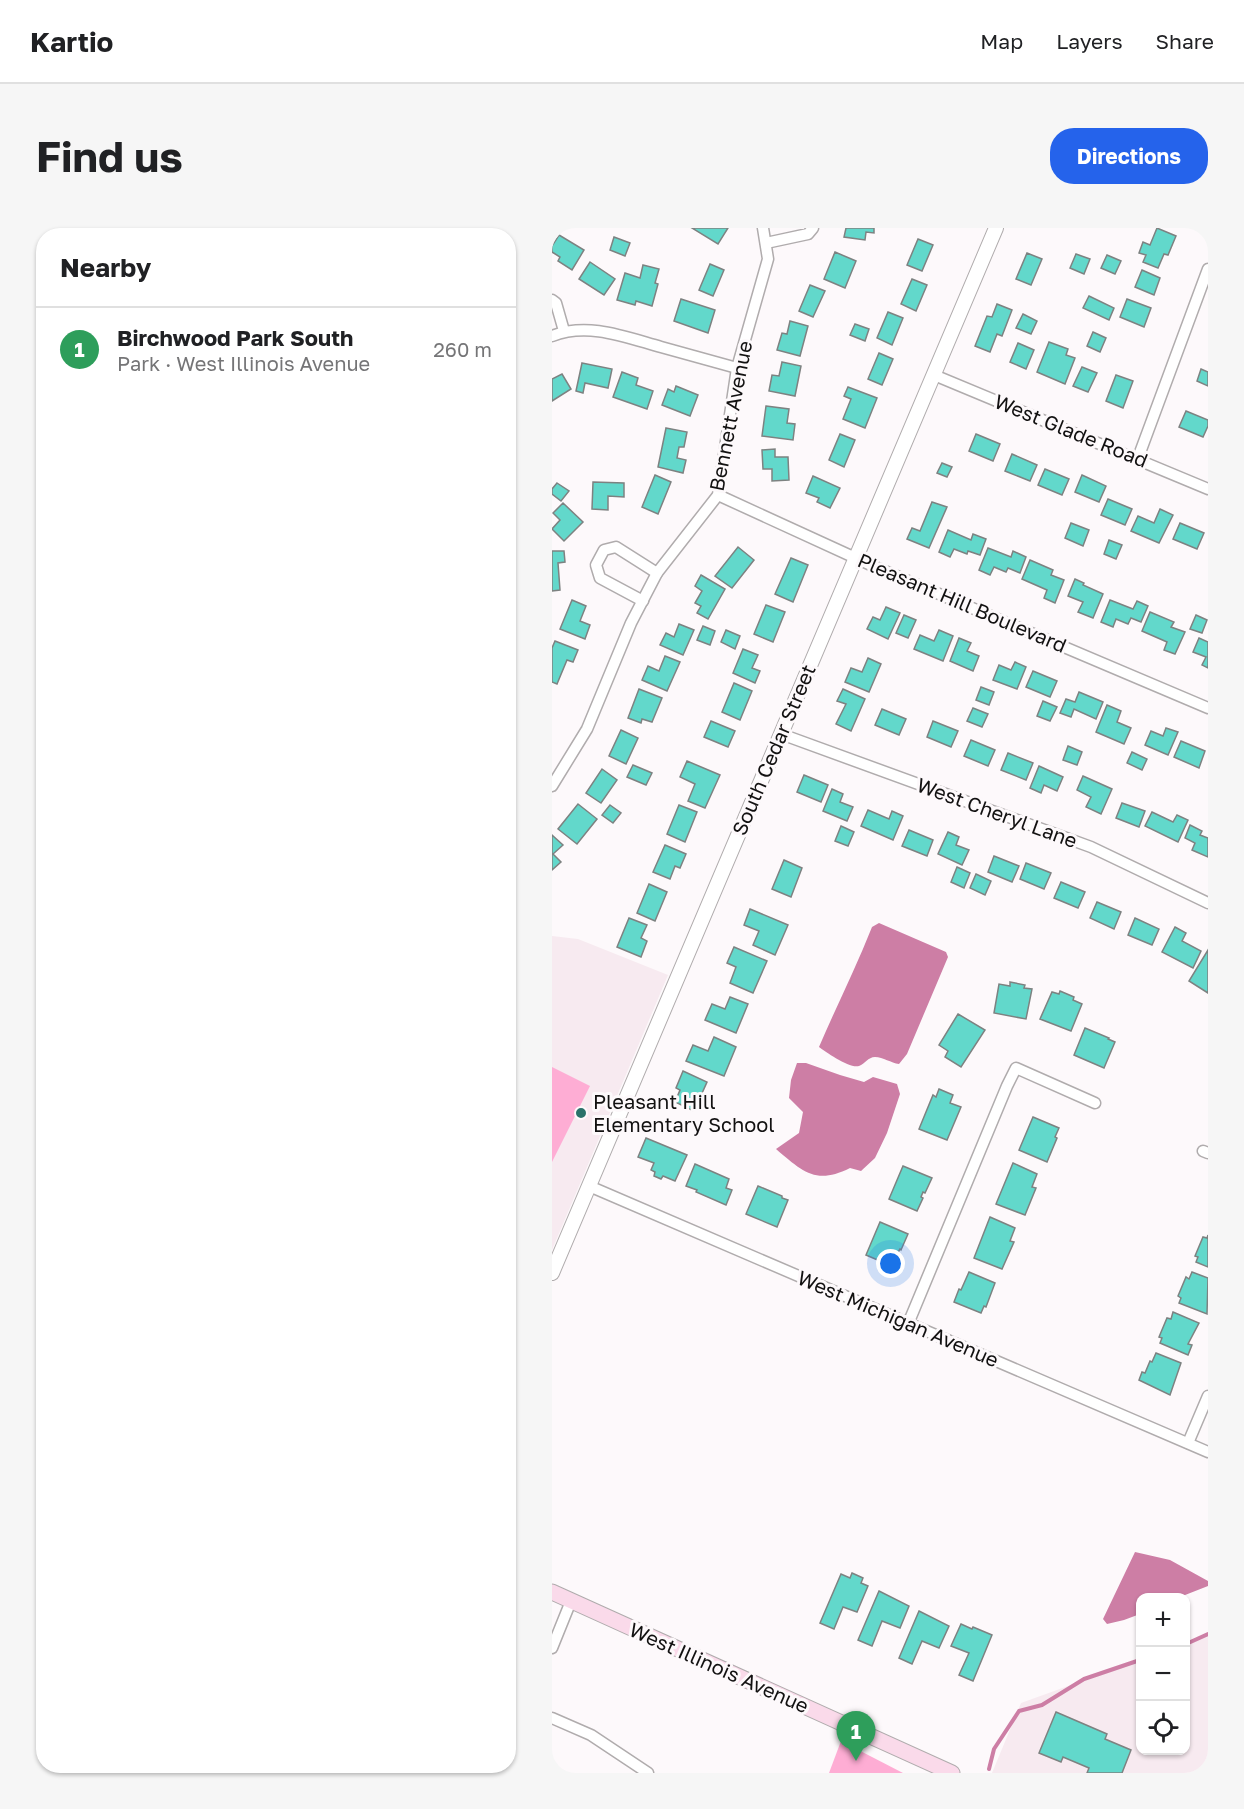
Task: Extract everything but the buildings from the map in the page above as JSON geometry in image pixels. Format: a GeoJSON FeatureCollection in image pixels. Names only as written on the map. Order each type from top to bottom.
{"type":"FeatureCollection","features":[{"type":"Feature","properties":{"kind":"main road","name":"West Illinois Avenue"},"geometry":{"type":"LineString","coordinates":[[552,1592],[952,1773]]}},
{"type":"Feature","properties":{"kind":"street","name":"Bennett Avenue"},"geometry":{"type":"LineString","coordinates":[[552,786],[587,729],[631,623],[657,573],[718,495],[737,368],[768,259],[763,228]]}},
{"type":"Feature","properties":{"kind":"street"},"geometry":{"type":"LineString","coordinates":[[766,243],[808,234],[813,228]]}},
{"type":"Feature","properties":{"kind":"street","name":"South Cedar Street"},"geometry":{"type":"LineString","coordinates":[[552,1273],[996,228]]}},
{"type":"Feature","properties":{"kind":"street"},"geometry":{"type":"LineString","coordinates":[[1138,458],[1208,269]]}},
{"type":"Feature","properties":{"kind":"street"},"geometry":{"type":"LineString","coordinates":[[552,300],[556,303],[564,331]]}},
{"type":"Feature","properties":{"kind":"street"},"geometry":{"type":"LineString","coordinates":[[552,336],[564,331],[581,330],[609,333],[737,368]]}},
{"type":"Feature","properties":{"kind":"street","name":"West Glade Road"},"geometry":{"type":"LineString","coordinates":[[934,375],[1208,489]]}},
{"type":"Feature","properties":{"kind":"street","name":"Pleasant Hill Boulevard"},"geometry":{"type":"LineString","coordinates":[[718,495],[855,558],[1208,708]]}},
{"type":"Feature","properties":{"kind":"street"},"geometry":{"type":"LineString","coordinates":[[643,601],[600,578],[596,565],[604,550],[616,547],[657,573]]}},
{"type":"Feature","properties":{"kind":"street","name":"West Cheryl Lane"},"geometry":{"type":"LineString","coordinates":[[781,734],[1091,847],[1208,903]]}},
{"type":"Feature","properties":{"kind":"street"},"geometry":{"type":"LineString","coordinates":[[908,1324],[1016,1068],[1095,1103]]}},
{"type":"Feature","properties":{"kind":"street","name":"West Michigan Avenue"},"geometry":{"type":"LineString","coordinates":[[589,1186],[1208,1452]]}},
{"type":"Feature","properties":{"kind":"street"},"geometry":{"type":"LineString","coordinates":[[1188,1443],[1208,1396]]}},
{"type":"Feature","properties":{"kind":"street"},"geometry":{"type":"LineString","coordinates":[[552,1648],[571,1601]]}},
{"type":"Feature","properties":{"kind":"street"},"geometry":{"type":"LineString","coordinates":[[552,1718],[591,1735],[648,1773]]}},
{"type":"Feature","properties":{"kind":"shaded area"},"geometry":{"type":"Polygon","coordinates":[[[879,923],[946,952],[948,957],[907,1054],[899,1064],[875,1057],[855,1066],[819,1047],[872,927],[879,923]]]}},
{"type":"Feature","properties":{"kind":"shaded area","name":"Pleasant Hill Elementary School"},"geometry":{"type":"Polygon","coordinates":[[[552,936],[578,939],[668,975],[552,1250],[552,936]]]}},
{"type":"Feature","properties":{"kind":"shaded area"},"geometry":{"type":"Polygon","coordinates":[[[797,1063],[806,1063],[864,1082],[873,1077],[897,1084],[900,1094],[887,1133],[875,1158],[861,1171],[850,1168],[838,1173],[819,1176],[802,1170],[776,1149],[799,1133],[803,1112],[789,1098],[791,1080],[797,1063]]]}},
{"type":"Feature","properties":{"kind":"shaded area"},"geometry":{"type":"Polygon","coordinates":[[[552,1067],[590,1086],[552,1162],[552,1067]]]}},
{"type":"Feature","properties":{"kind":"shaded area"},"geometry":{"type":"Polygon","coordinates":[[[1135,1552],[1170,1560],[1208,1581],[1208,1586],[1190,1593],[1136,1593],[1136,1616],[1107,1624],[1103,1619],[1135,1552]]]}},
{"type":"Feature","properties":{"kind":"shaded area"},"geometry":{"type":"Polygon","coordinates":[[[1208,1636],[1208,1773],[992,1773],[1021,1703],[1136,1661],[1136,1755],[1190,1755],[1190,1643],[1208,1636]]]}},
{"type":"Feature","properties":{"kind":"shaded area"},"geometry":{"type":"Polygon","coordinates":[[[841,1741],[903,1773],[829,1773],[841,1741]]]}},
{"type":"Feature","properties":{"kind":"waterway"},"geometry":{"type":"LineString","coordinates":[[1190,1642],[1208,1634]]}},
{"type":"Feature","properties":{"kind":"waterway"},"geometry":{"type":"LineString","coordinates":[[989,1769],[994,1749],[1019,1711],[1042,1705],[1084,1679],[1136,1661]]}},
{"type":"Feature","properties":{"kind":"place","name":"Pleasant Hill Elementary School"},"geometry":{"type":"Point","coordinates":[581,1113]}},
{"type":"Feature","properties":{"kind":"place","name":"Birchwood Park South"},"geometry":{"type":"Point","coordinates":[856,1761]}}]}
